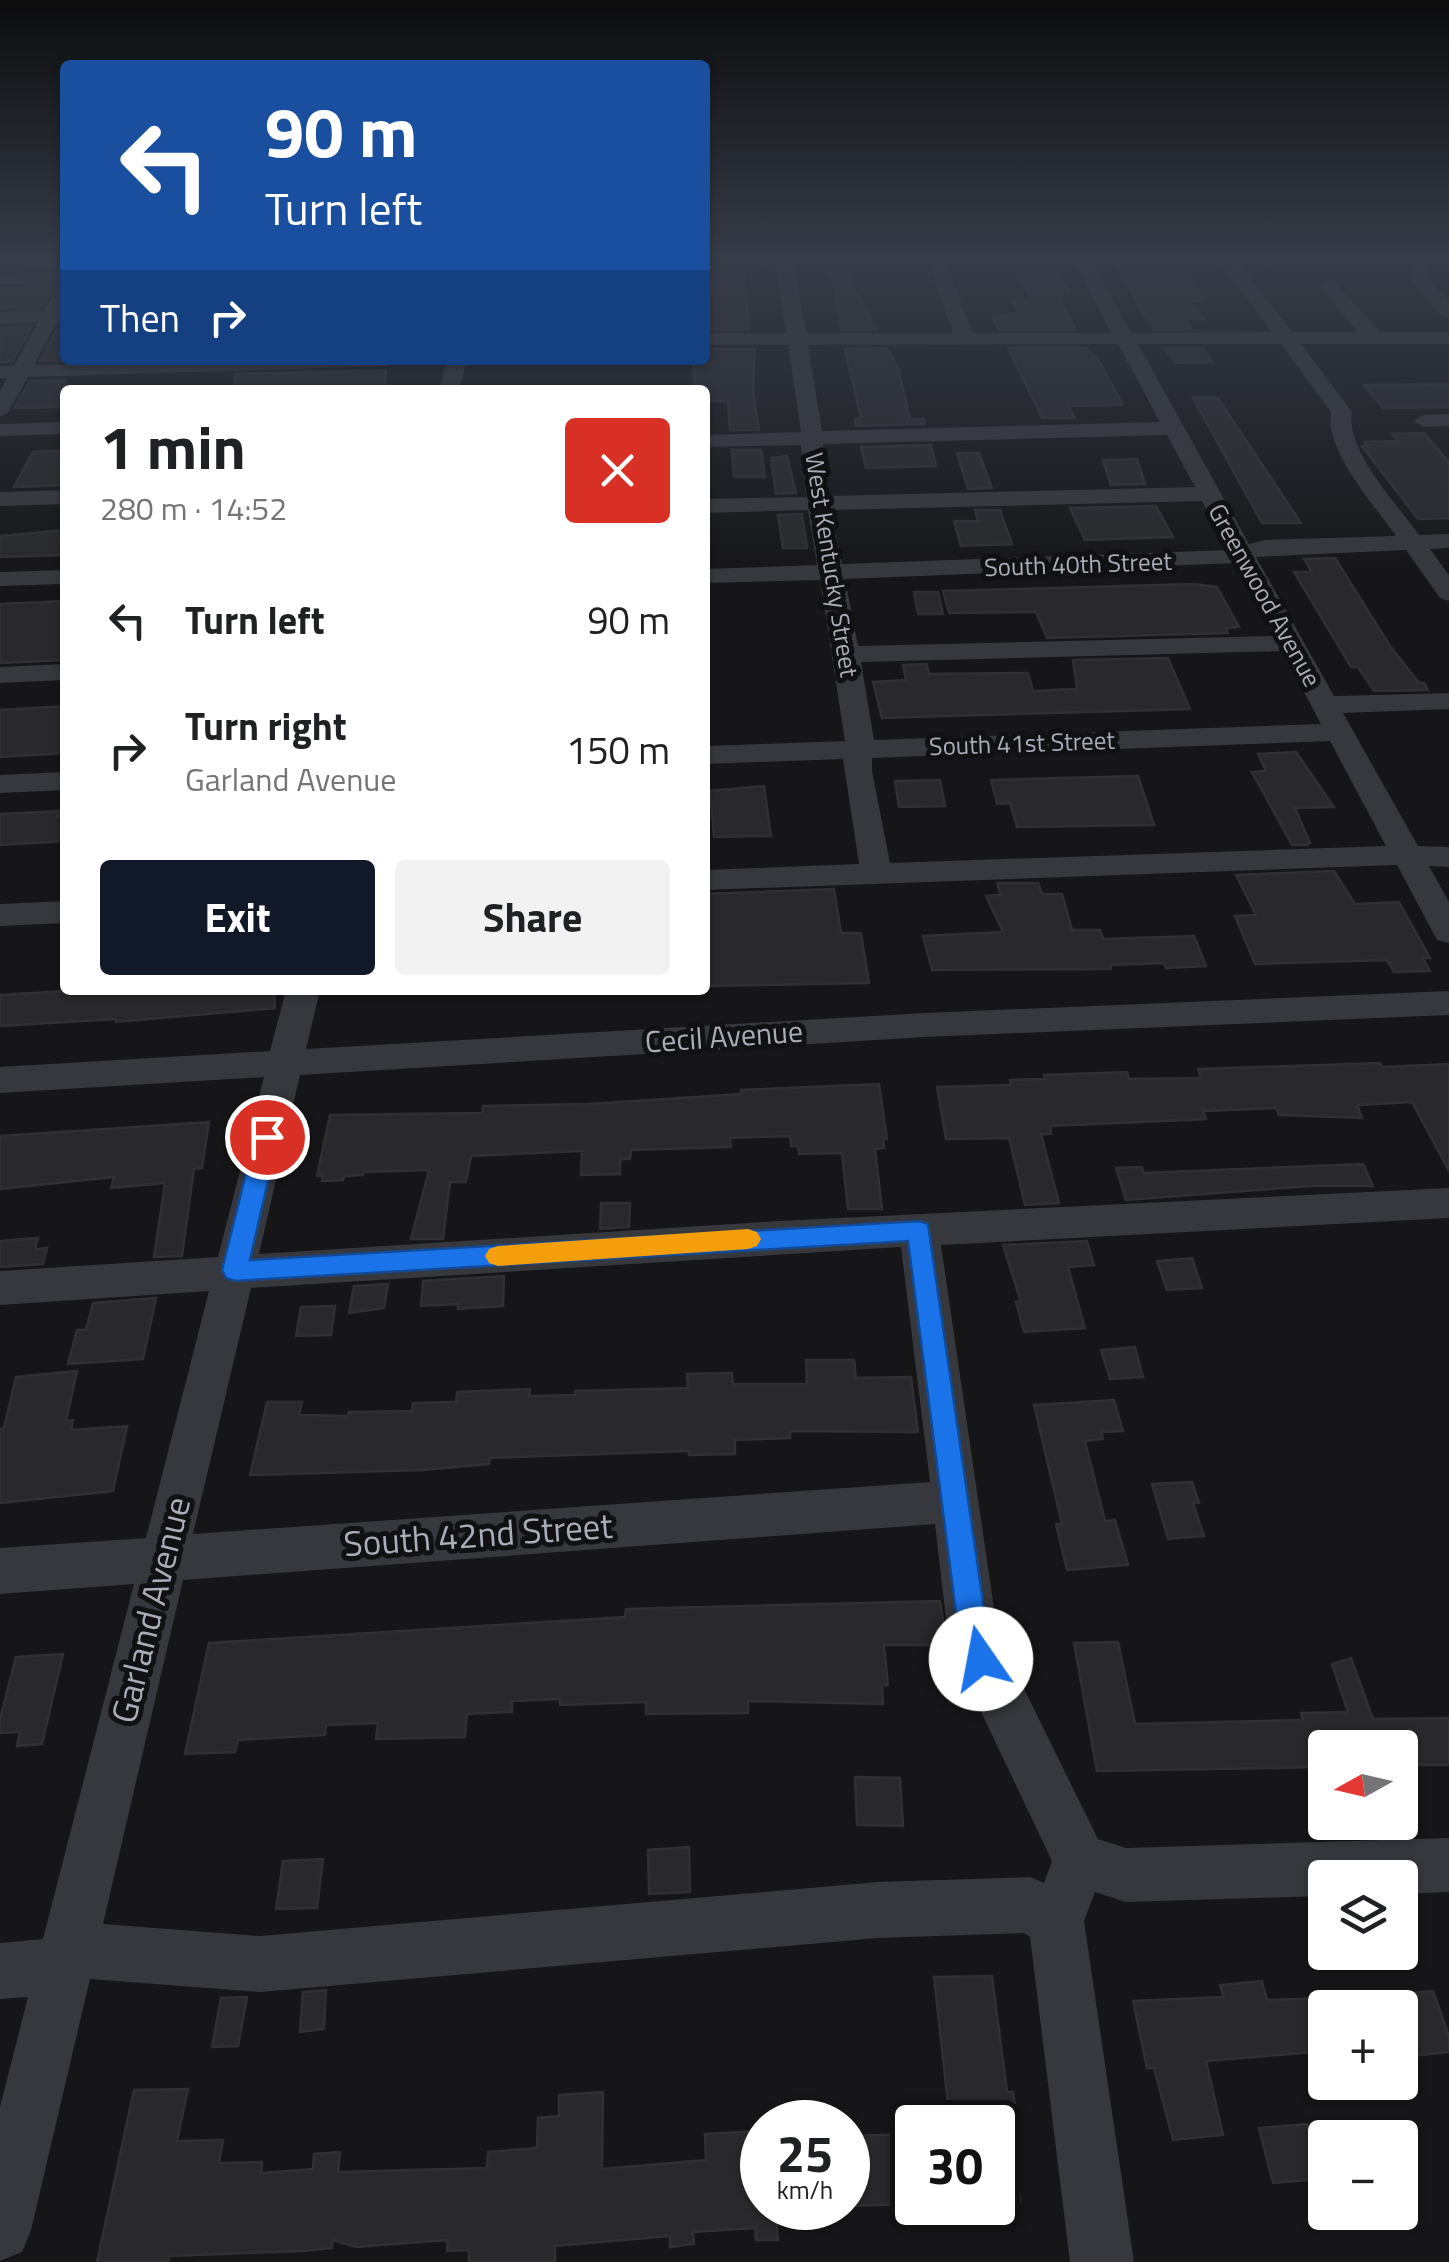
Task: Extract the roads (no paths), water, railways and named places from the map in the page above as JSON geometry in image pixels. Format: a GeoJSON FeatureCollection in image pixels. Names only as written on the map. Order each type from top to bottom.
{"type":"FeatureCollection","features":[{"type":"Feature","properties":{"kind":"street"},"geometry":{"type":"LineString","coordinates":[[0,410],[27,364]]}},
{"type":"Feature","properties":{"kind":"street","name":"West Kentucky Street"},"geometry":{"type":"LineString","coordinates":[[801,364],[818,503],[860,732],[856,772],[876,872]]}},
{"type":"Feature","properties":{"kind":"street","name":"Greenwood Avenue"},"geometry":{"type":"LineString","coordinates":[[1139,364],[1449,932]]}},
{"type":"Feature","properties":{"kind":"street"},"geometry":{"type":"LineString","coordinates":[[1304,364],[1342,412],[1340,422],[1350,456],[1449,594]]}},
{"type":"Feature","properties":{"kind":"street"},"geometry":{"type":"LineString","coordinates":[[0,372],[221,365]]}},
{"type":"Feature","properties":{"kind":"street"},"geometry":{"type":"LineString","coordinates":[[0,430],[60,428]]}},
{"type":"Feature","properties":{"kind":"street"},"geometry":{"type":"LineString","coordinates":[[710,442],[1174,428]]}},
{"type":"Feature","properties":{"kind":"street"},"geometry":{"type":"LineString","coordinates":[[710,506],[1210,494]]}},
{"type":"Feature","properties":{"kind":"street"},"geometry":{"type":"LineString","coordinates":[[0,499],[60,498]]}},
{"type":"Feature","properties":{"kind":"street","name":"South 40th Street"},"geometry":{"type":"LineString","coordinates":[[710,576],[1223,559],[1265,547],[1449,541]]}},
{"type":"Feature","properties":{"kind":"street"},"geometry":{"type":"LineString","coordinates":[[0,579],[60,577]]}},
{"type":"Feature","properties":{"kind":"street"},"geometry":{"type":"LineString","coordinates":[[846,654],[1291,642]]}},
{"type":"Feature","properties":{"kind":"street"},"geometry":{"type":"LineString","coordinates":[[0,675],[60,672]]}},
{"type":"Feature","properties":{"kind":"street"},"geometry":{"type":"LineString","coordinates":[[1325,705],[1449,701]]}},
{"type":"Feature","properties":{"kind":"street","name":"South 41st Street"},"geometry":{"type":"LineString","coordinates":[[710,755],[1340,732]]}},
{"type":"Feature","properties":{"kind":"street"},"geometry":{"type":"LineString","coordinates":[[0,784],[60,781]]}},
{"type":"Feature","properties":{"kind":"street"},"geometry":{"type":"LineString","coordinates":[[710,880],[1449,857]]}},
{"type":"Feature","properties":{"kind":"street"},"geometry":{"type":"LineString","coordinates":[[0,915],[60,912]]}},
{"type":"Feature","properties":{"kind":"street","name":"Garland Avenue"},"geometry":{"type":"LineString","coordinates":[[0,2230],[302,995]]}},
{"type":"Feature","properties":{"kind":"street","name":"Cecil Avenue"},"geometry":{"type":"LineString","coordinates":[[0,1080],[925,1025],[1449,1004]]}},
{"type":"Feature","properties":{"kind":"street"},"geometry":{"type":"LineString","coordinates":[[0,1288],[235,1270],[1449,1203]]}},
{"type":"Feature","properties":{"kind":"street"},"geometry":{"type":"LineString","coordinates":[[919,1230],[974,1636],[981,1659],[1080,1860],[1126,1875],[1449,1865]]}},
{"type":"Feature","properties":{"kind":"street","name":"South 42nd Street"},"geometry":{"type":"LineString","coordinates":[[0,1571],[956,1500]]}},
{"type":"Feature","properties":{"kind":"street"},"geometry":{"type":"LineString","coordinates":[[1080,1860],[1056,1921],[1102,2262]]}},
{"type":"Feature","properties":{"kind":"street"},"geometry":{"type":"LineString","coordinates":[[0,1972],[66,1958],[260,1964],[878,1910],[1030,1905],[1056,1921]]}}]}
